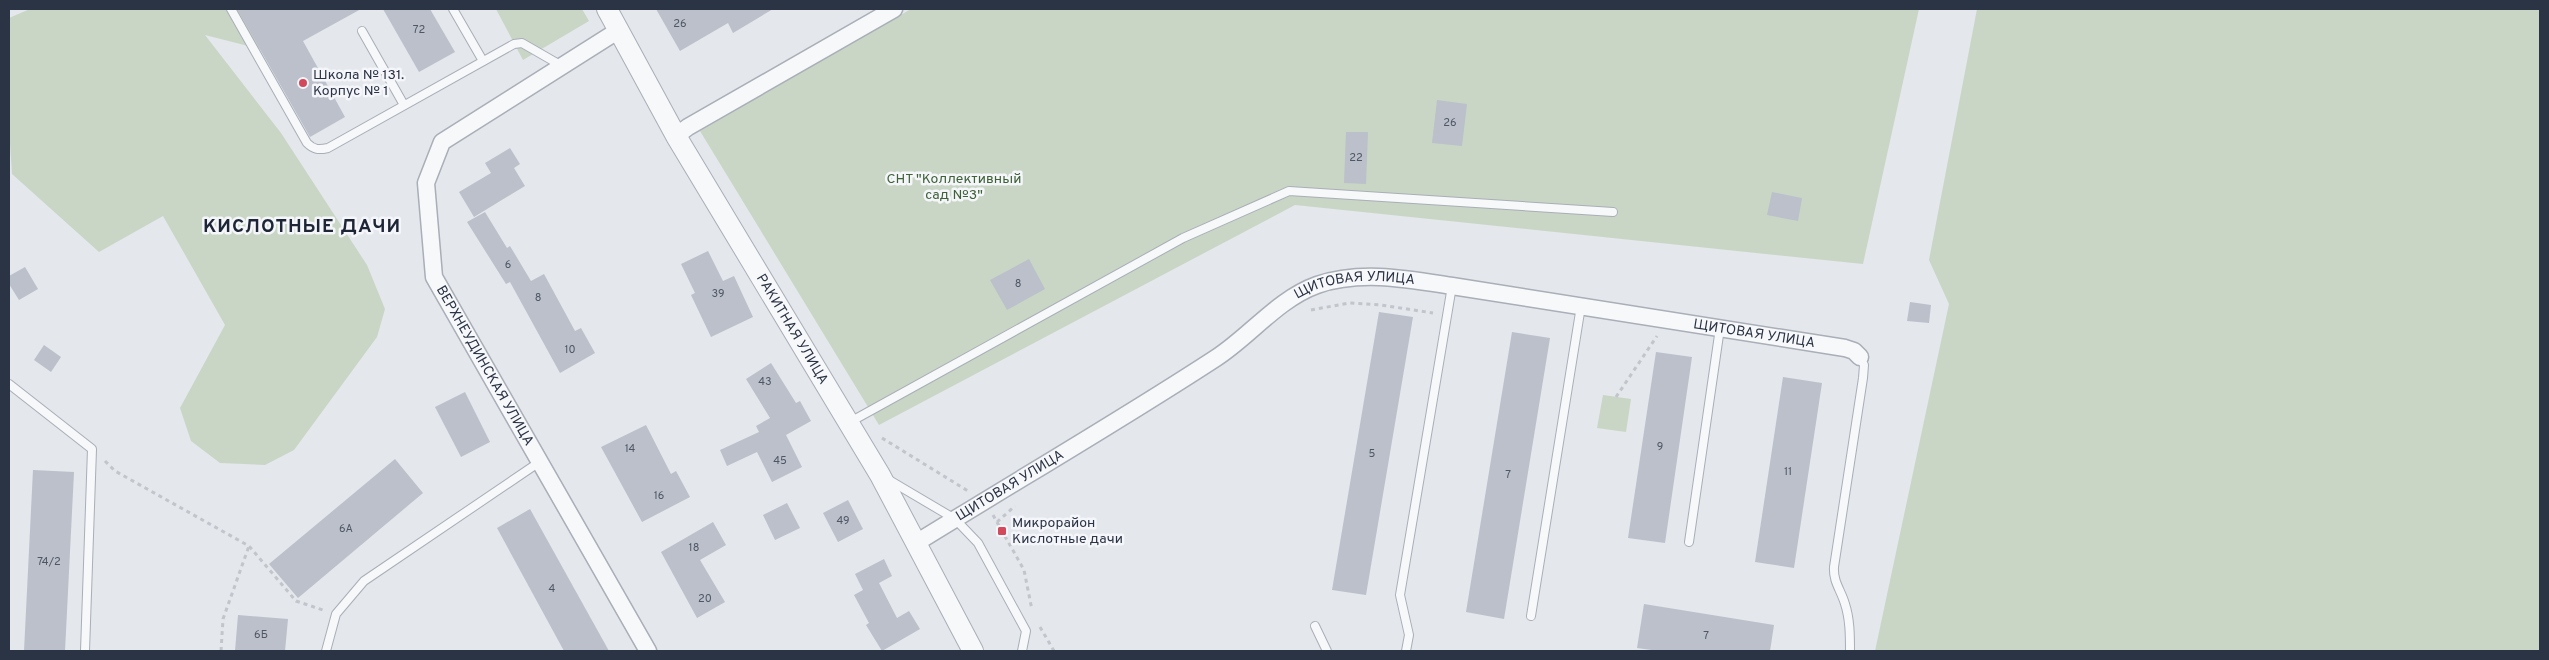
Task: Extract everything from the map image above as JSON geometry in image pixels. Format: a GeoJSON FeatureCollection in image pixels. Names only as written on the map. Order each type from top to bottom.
{"type":"FeatureCollection","features":[{"type":"Feature","properties":{"kind":"street","name":"РАКИТНАЯ УЛИЦА"},"geometry":{"type":"LineString","coordinates":[[607,9],[676,136],[854,419],[880,475],[974,651]]}},
{"type":"Feature","properties":{"kind":"street"},"geometry":{"type":"LineString","coordinates":[[676,136],[688,127],[894,9]]}},
{"type":"Feature","properties":{"kind":"street","name":"ВЕРХНЕУДИНСКАЯ УЛИЦА"},"geometry":{"type":"LineString","coordinates":[[619,30],[442,142],[426,183],[434,277],[646,649]]}},
{"type":"Feature","properties":{"kind":"street","name":"ЩИТОВАЯ УЛИЦА"},"geometry":{"type":"LineString","coordinates":[[916,543],[986,502],[1218,357],[1284,304],[1316,286],[1348,278],[1394,277],[1846,348],[1854,351],[1860,357]]}},
{"type":"Feature","properties":{"kind":"lane"},"geometry":{"type":"LineString","coordinates":[[232,9],[307,143],[312,148],[320,150],[328,148],[514,44],[522,43],[562,66]]}},
{"type":"Feature","properties":{"kind":"lane"},"geometry":{"type":"LineString","coordinates":[[453,9],[482,61]]}},
{"type":"Feature","properties":{"kind":"lane"},"geometry":{"type":"LineString","coordinates":[[362,31],[404,106]]}},
{"type":"Feature","properties":{"kind":"lane"},"geometry":{"type":"LineString","coordinates":[[854,419],[1182,238],[1289,191],[1613,212]]}},
{"type":"Feature","properties":{"kind":"lane"},"geometry":{"type":"LineString","coordinates":[[1406,651],[1409,635],[1400,595],[1452,286]]}},
{"type":"Feature","properties":{"kind":"lane"},"geometry":{"type":"LineString","coordinates":[[1531,616],[1581,306]]}},
{"type":"Feature","properties":{"kind":"lane"},"geometry":{"type":"LineString","coordinates":[[1689,542],[1720,328]]}},
{"type":"Feature","properties":{"kind":"lane"},"geometry":{"type":"LineString","coordinates":[[1850,651],[1850,632],[1845,603],[1833,578],[1863,378],[1864,365],[1860,357]]}},
{"type":"Feature","properties":{"kind":"lane"},"geometry":{"type":"LineString","coordinates":[[9,384],[92,449],[85,651]]}},
{"type":"Feature","properties":{"kind":"lane"},"geometry":{"type":"LineString","coordinates":[[326,651],[336,614],[364,581],[538,462]]}},
{"type":"Feature","properties":{"kind":"lane"},"geometry":{"type":"LineString","coordinates":[[880,475],[955,519],[978,543],[1026,631],[1022,651]]}},
{"type":"Feature","properties":{"kind":"lane"},"geometry":{"type":"LineString","coordinates":[[1315,626],[1327,651]]}},
{"type":"Feature","properties":{"kind":"path"},"geometry":{"type":"LineString","coordinates":[[1303,313],[1349,304],[1381,304],[1447,315]]}},
{"type":"Feature","properties":{"kind":"path"},"geometry":{"type":"LineString","coordinates":[[1616,397],[1659,331]]}},
{"type":"Feature","properties":{"kind":"path"},"geometry":{"type":"LineString","coordinates":[[854,419],[986,502],[1024,570],[1034,617]]}},
{"type":"Feature","properties":{"kind":"path"},"geometry":{"type":"LineString","coordinates":[[92,449],[115,471],[249,546],[296,601],[336,614]]}},
{"type":"Feature","properties":{"kind":"path"},"geometry":{"type":"LineString","coordinates":[[997,522],[1018,504]]}},
{"type":"Feature","properties":{"kind":"path"},"geometry":{"type":"LineString","coordinates":[[221,651],[223,619],[249,546]]}},
{"type":"Feature","properties":{"kind":"path"},"geometry":{"type":"LineString","coordinates":[[1038,624],[1054,651]]}},
{"type":"Feature","properties":{"kind":"green space"},"geometry":{"type":"Polygon","coordinates":[[[30,9],[238,9],[260,49],[205,35],[281,133],[367,265],[385,309],[377,337],[294,450],[265,465],[220,463],[191,441],[180,408],[225,325],[163,216],[99,252],[12,174],[9,128],[9,18],[30,9]]]}},
{"type":"Feature","properties":{"kind":"green space"},"geometry":{"type":"Polygon","coordinates":[[[496,9],[582,9],[589,21],[523,60],[496,9]]]}},
{"type":"Feature","properties":{"kind":"green space","name":"СНТ \"Коллективный сад №3\""},"geometry":{"type":"Polygon","coordinates":[[[911,9],[1919,9],[1863,264],[1295,205],[879,425],[700,131],[911,9]]]}},
{"type":"Feature","properties":{"kind":"green space"},"geometry":{"type":"Polygon","coordinates":[[[1977,9],[2540,9],[2540,651],[1875,651],[1949,304],[1929,260],[1977,9]]]}},
{"type":"Feature","properties":{"kind":"green space"},"geometry":{"type":"Polygon","coordinates":[[[1603,395],[1631,399],[1626,432],[1597,428],[1603,395]]]}},
{"type":"Feature","properties":{"kind":"building","name":"Школа № 131. Корпус № 1"},"geometry":{"type":"Polygon","coordinates":[[[237,9],[361,9],[303,41],[345,117],[310,137],[237,9]]]}},
{"type":"Feature","properties":{"kind":"building","name":"Школа № 131. Корпус № 1"},"geometry":{"type":"Polygon","coordinates":[[[383,9],[430,9],[455,52],[419,72],[383,9]]]}},
{"type":"Feature","properties":{"kind":"building"},"geometry":{"type":"Polygon","coordinates":[[[656,9],[773,9],[733,33],[728,23],[680,51],[656,9]]]}},
{"type":"Feature","properties":{"kind":"building"},"geometry":{"type":"Polygon","coordinates":[[[1437,100],[1467,104],[1462,146],[1432,143],[1437,100]]]}},
{"type":"Feature","properties":{"kind":"building"},"geometry":{"type":"Polygon","coordinates":[[[1346,132],[1368,132],[1366,184],[1344,183],[1346,132]]]}},
{"type":"Feature","properties":{"kind":"building"},"geometry":{"type":"Polygon","coordinates":[[[510,148],[520,164],[514,168],[525,186],[474,217],[459,192],[491,173],[485,163],[510,148]]]}},
{"type":"Feature","properties":{"kind":"building"},"geometry":{"type":"Polygon","coordinates":[[[1772,192],[1802,198],[1798,221],[1767,215],[1772,192]]]}},
{"type":"Feature","properties":{"kind":"building"},"geometry":{"type":"Polygon","coordinates":[[[485,212],[507,248],[510,246],[531,281],[544,274],[575,331],[581,328],[595,353],[560,373],[510,282],[506,284],[467,222],[485,212]]]}},
{"type":"Feature","properties":{"kind":"building"},"geometry":{"type":"Polygon","coordinates":[[[708,251],[723,281],[734,276],[753,317],[711,337],[691,295],[695,293],[681,264],[708,251]]]}},
{"type":"Feature","properties":{"kind":"building"},"geometry":{"type":"Polygon","coordinates":[[[1029,259],[1045,289],[1007,310],[990,280],[1029,259]]]}},
{"type":"Feature","properties":{"kind":"building"},"geometry":{"type":"Polygon","coordinates":[[[25,267],[38,289],[19,300],[9,284],[9,276],[25,267]]]}},
{"type":"Feature","properties":{"kind":"building"},"geometry":{"type":"Polygon","coordinates":[[[1910,302],[1931,305],[1929,323],[1907,321],[1910,302]]]}},
{"type":"Feature","properties":{"kind":"building"},"geometry":{"type":"Polygon","coordinates":[[[1379,312],[1413,317],[1366,595],[1332,590],[1379,312]]]}},
{"type":"Feature","properties":{"kind":"building"},"geometry":{"type":"Polygon","coordinates":[[[1512,332],[1550,338],[1504,619],[1466,612],[1512,332]]]}},
{"type":"Feature","properties":{"kind":"building"},"geometry":{"type":"Polygon","coordinates":[[[44,345],[61,357],[51,372],[34,360],[44,345]]]}},
{"type":"Feature","properties":{"kind":"building"},"geometry":{"type":"Polygon","coordinates":[[[1656,352],[1692,357],[1665,543],[1628,538],[1656,352]]]}},
{"type":"Feature","properties":{"kind":"building"},"geometry":{"type":"Polygon","coordinates":[[[771,363],[796,403],[800,401],[811,421],[786,435],[802,467],[772,482],[757,452],[727,466],[720,450],[759,432],[756,426],[770,418],[746,379],[771,363]]]}},
{"type":"Feature","properties":{"kind":"building"},"geometry":{"type":"Polygon","coordinates":[[[1783,377],[1822,383],[1794,568],[1755,562],[1783,377]]]}},
{"type":"Feature","properties":{"kind":"building"},"geometry":{"type":"Polygon","coordinates":[[[465,392],[490,442],[461,457],[435,407],[465,392]]]}},
{"type":"Feature","properties":{"kind":"building"},"geometry":{"type":"Polygon","coordinates":[[[646,425],[671,474],[676,471],[690,497],[642,522],[601,447],[646,425]]]}},
{"type":"Feature","properties":{"kind":"building"},"geometry":{"type":"Polygon","coordinates":[[[395,459],[423,493],[298,598],[269,564],[395,459]]]}},
{"type":"Feature","properties":{"kind":"building"},"geometry":{"type":"Polygon","coordinates":[[[33,470],[74,472],[65,651],[24,651],[33,470]]]}},
{"type":"Feature","properties":{"kind":"building"},"geometry":{"type":"Polygon","coordinates":[[[848,500],[863,529],[838,542],[823,513],[848,500]]]}},
{"type":"Feature","properties":{"kind":"building"},"geometry":{"type":"Polygon","coordinates":[[[787,503],[800,528],[775,540],[763,515],[787,503]]]}},
{"type":"Feature","properties":{"kind":"building"},"geometry":{"type":"Polygon","coordinates":[[[530,509],[609,651],[564,651],[497,528],[530,509]]]}},
{"type":"Feature","properties":{"kind":"building"},"geometry":{"type":"Polygon","coordinates":[[[713,522],[726,545],[700,560],[725,602],[697,618],[661,552],[713,522]]]}},
{"type":"Feature","properties":{"kind":"building"},"geometry":{"type":"Polygon","coordinates":[[[884,559],[892,576],[879,583],[897,618],[909,611],[920,629],[882,651],[866,625],[869,623],[854,595],[863,590],[855,574],[884,559]]]}},
{"type":"Feature","properties":{"kind":"building"},"geometry":{"type":"Polygon","coordinates":[[[1644,604],[1774,625],[1770,651],[1659,651],[1637,648],[1644,604]]]}},
{"type":"Feature","properties":{"kind":"building"},"geometry":{"type":"Polygon","coordinates":[[[238,615],[288,619],[285,651],[235,651],[238,615]]]}},
{"type":"Feature","properties":{"kind":"place","name":"Школа № 131. Корпус № 1"},"geometry":{"type":"Point","coordinates":[303,83]}},
{"type":"Feature","properties":{"kind":"place","name":"Микрорайон Кислотные дачи"},"geometry":{"type":"Point","coordinates":[1002,531]}},
{"type":"Feature","properties":{"kind":"district","name":"КИСЛОТНЫЕ ДАЧИ"},"geometry":{"type":"Point","coordinates":[302,227]}}]}
